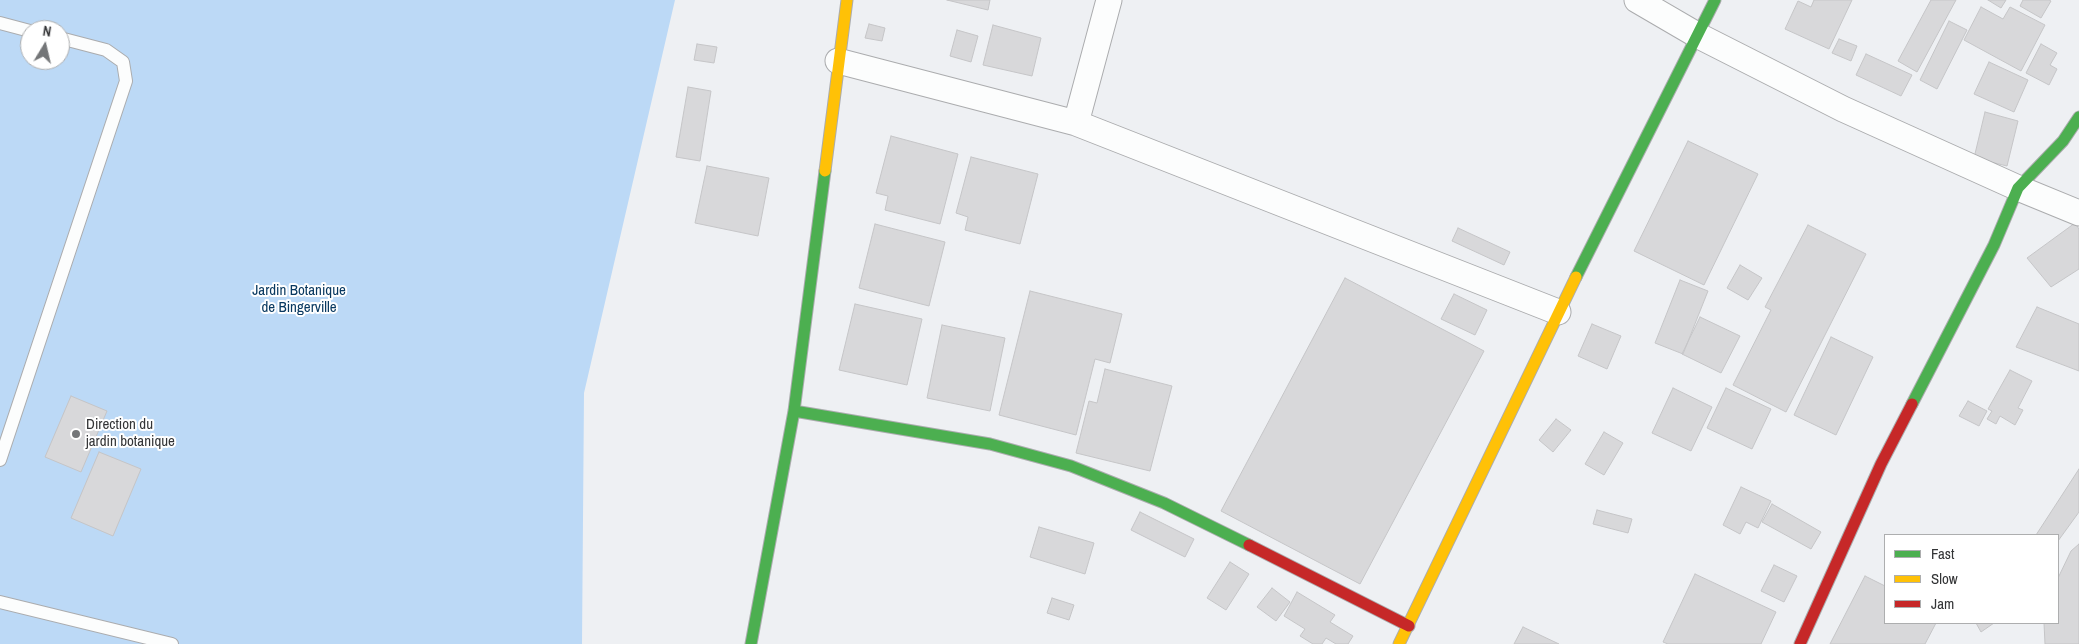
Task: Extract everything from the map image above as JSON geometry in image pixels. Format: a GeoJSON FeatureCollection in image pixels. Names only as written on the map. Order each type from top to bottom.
{"type":"FeatureCollection","features":[{"type":"Feature","properties":{"kind":"street"},"geometry":{"type":"LineString","coordinates":[[751,644],[794,411],[847,0]]}},
{"type":"Feature","properties":{"kind":"street"},"geometry":{"type":"LineString","coordinates":[[1076,123],[1109,0]]}},
{"type":"Feature","properties":{"kind":"street"},"geometry":{"type":"LineString","coordinates":[[1637,0],[1697,35],[1843,109],[2018,188],[2079,213]]}},
{"type":"Feature","properties":{"kind":"street"},"geometry":{"type":"LineString","coordinates":[[1399,644],[1558,312],[1715,0]]}},
{"type":"Feature","properties":{"kind":"street"},"geometry":{"type":"LineString","coordinates":[[838,61],[1076,123],[1558,312]]}},
{"type":"Feature","properties":{"kind":"street"},"geometry":{"type":"LineString","coordinates":[[1800,644],[1881,464],[1994,245],[2018,188],[2063,141],[2079,117]]}},
{"type":"Feature","properties":{"kind":"street"},"geometry":{"type":"LineString","coordinates":[[794,411],[990,444],[1071,466],[1164,503],[1409,626]]}},
{"type":"Feature","properties":{"kind":"lane"},"geometry":{"type":"LineString","coordinates":[[0,23],[20,28]]}},
{"type":"Feature","properties":{"kind":"lane"},"geometry":{"type":"LineString","coordinates":[[0,460],[126,81],[123,62],[106,50],[70,41]]}},
{"type":"Feature","properties":{"kind":"lane"},"geometry":{"type":"LineString","coordinates":[[0,602],[172,644]]}},
{"type":"Feature","properties":{"kind":"green space","name":"Jardin Botanique de Bingerville"},"geometry":{"type":"Polygon","coordinates":[[[0,0],[675,0],[584,393],[582,644],[0,644],[0,0]]]}},
{"type":"Feature","properties":{"kind":"building"},"geometry":{"type":"Polygon","coordinates":[[[947,0],[990,0],[988,10],[947,0]]]}},
{"type":"Feature","properties":{"kind":"building"},"geometry":{"type":"Polygon","coordinates":[[[1814,0],[1852,0],[1829,49],[1785,29],[1798,1],[1811,7],[1814,0]]]}},
{"type":"Feature","properties":{"kind":"building"},"geometry":{"type":"Polygon","coordinates":[[[1931,0],[1956,0],[1917,72],[1898,61],[1931,0]]]}},
{"type":"Feature","properties":{"kind":"building"},"geometry":{"type":"Polygon","coordinates":[[[1988,0],[2006,0],[2001,8],[1988,0]]]}},
{"type":"Feature","properties":{"kind":"building"},"geometry":{"type":"Polygon","coordinates":[[[2023,0],[2051,1],[2041,18],[2020,6],[2023,0]]]}},
{"type":"Feature","properties":{"kind":"building"},"geometry":{"type":"Polygon","coordinates":[[[1981,7],[2003,19],[2010,7],[2045,25],[2021,71],[1964,40],[1981,7]]]}},
{"type":"Feature","properties":{"kind":"building"},"geometry":{"type":"Polygon","coordinates":[[[1949,21],[1967,30],[1937,89],[1920,80],[1949,21]]]}},
{"type":"Feature","properties":{"kind":"building"},"geometry":{"type":"Polygon","coordinates":[[[869,24],[885,28],[882,41],[865,38],[869,24]]]}},
{"type":"Feature","properties":{"kind":"building"},"geometry":{"type":"Polygon","coordinates":[[[993,25],[1041,38],[1032,76],[983,65],[993,25]]]}},
{"type":"Feature","properties":{"kind":"building"},"geometry":{"type":"Polygon","coordinates":[[[957,30],[978,36],[971,62],[950,56],[957,30]]]}},
{"type":"Feature","properties":{"kind":"building"},"geometry":{"type":"Polygon","coordinates":[[[1839,39],[1857,46],[1851,61],[1832,53],[1839,39]]]}},
{"type":"Feature","properties":{"kind":"building"},"geometry":{"type":"Polygon","coordinates":[[[697,44],[717,47],[714,63],[694,60],[697,44]]]}},
{"type":"Feature","properties":{"kind":"building"},"geometry":{"type":"Polygon","coordinates":[[[2041,44],[2057,53],[2050,65],[2057,69],[2049,85],[2026,73],[2041,44]]]}},
{"type":"Feature","properties":{"kind":"building"},"geometry":{"type":"Polygon","coordinates":[[[1866,54],[1912,75],[1901,96],[1856,75],[1866,54]]]}},
{"type":"Feature","properties":{"kind":"building"},"geometry":{"type":"Polygon","coordinates":[[[1989,62],[2028,80],[2014,112],[1974,94],[1989,62]]]}},
{"type":"Feature","properties":{"kind":"building"},"geometry":{"type":"Polygon","coordinates":[[[688,87],[711,91],[700,161],[676,157],[688,87]]]}},
{"type":"Feature","properties":{"kind":"building"},"geometry":{"type":"Polygon","coordinates":[[[1985,112],[2018,121],[2007,166],[1974,158],[1985,112]]]}},
{"type":"Feature","properties":{"kind":"building"},"geometry":{"type":"Polygon","coordinates":[[[891,136],[958,154],[940,224],[885,210],[888,196],[876,193],[891,136]]]}},
{"type":"Feature","properties":{"kind":"building"},"geometry":{"type":"Polygon","coordinates":[[[1688,141],[1758,174],[1704,285],[1634,251],[1688,141]]]}},
{"type":"Feature","properties":{"kind":"building"},"geometry":{"type":"Polygon","coordinates":[[[971,157],[1038,174],[1020,244],[965,230],[968,217],[956,213],[971,157]]]}},
{"type":"Feature","properties":{"kind":"building"},"geometry":{"type":"Polygon","coordinates":[[[707,166],[769,178],[758,236],[695,223],[707,166]]]}},
{"type":"Feature","properties":{"kind":"building"},"geometry":{"type":"Polygon","coordinates":[[[2075,223],[2079,229],[2079,269],[2051,287],[2027,258],[2075,223]]]}},
{"type":"Feature","properties":{"kind":"building"},"geometry":{"type":"Polygon","coordinates":[[[875,224],[945,242],[929,306],[859,288],[875,224]]]}},
{"type":"Feature","properties":{"kind":"building"},"geometry":{"type":"Polygon","coordinates":[[[1808,225],[1866,254],[1786,412],[1733,385],[1771,310],[1765,307],[1808,225]]]}},
{"type":"Feature","properties":{"kind":"building"},"geometry":{"type":"Polygon","coordinates":[[[1458,228],[1510,252],[1504,265],[1452,241],[1458,228]]]}},
{"type":"Feature","properties":{"kind":"building"},"geometry":{"type":"Polygon","coordinates":[[[1740,265],[1762,278],[1748,300],[1727,288],[1740,265]]]}},
{"type":"Feature","properties":{"kind":"building"},"geometry":{"type":"Polygon","coordinates":[[[1345,278],[1484,351],[1360,584],[1221,511],[1345,278]]]}},
{"type":"Feature","properties":{"kind":"building"},"geometry":{"type":"Polygon","coordinates":[[[1680,280],[1708,291],[1683,354],[1655,343],[1680,280]]]}},
{"type":"Feature","properties":{"kind":"building"},"geometry":{"type":"Polygon","coordinates":[[[1030,291],[1122,314],[1110,363],[1095,359],[1076,435],[999,415],[1030,291]]]}},
{"type":"Feature","properties":{"kind":"building"},"geometry":{"type":"Polygon","coordinates":[[[1454,294],[1487,310],[1475,335],[1441,319],[1454,294]]]}},
{"type":"Feature","properties":{"kind":"building"},"geometry":{"type":"Polygon","coordinates":[[[855,304],[922,319],[907,385],[839,370],[855,304]]]}},
{"type":"Feature","properties":{"kind":"building"},"geometry":{"type":"Polygon","coordinates":[[[2037,307],[2079,324],[2079,371],[2016,347],[2037,307]]]}},
{"type":"Feature","properties":{"kind":"building"},"geometry":{"type":"Polygon","coordinates":[[[1700,317],[1740,336],[1721,373],[1682,354],[1700,317]]]}},
{"type":"Feature","properties":{"kind":"building"},"geometry":{"type":"Polygon","coordinates":[[[1592,324],[1621,336],[1607,369],[1578,356],[1592,324]]]}},
{"type":"Feature","properties":{"kind":"building"},"geometry":{"type":"Polygon","coordinates":[[[942,325],[1005,338],[990,411],[927,398],[942,325]]]}},
{"type":"Feature","properties":{"kind":"building"},"geometry":{"type":"Polygon","coordinates":[[[1831,337],[1873,357],[1836,435],[1794,415],[1831,337]]]}},
{"type":"Feature","properties":{"kind":"building"},"geometry":{"type":"Polygon","coordinates":[[[1105,369],[1172,386],[1150,471],[1076,453],[1089,401],[1097,403],[1105,369]]]}},
{"type":"Feature","properties":{"kind":"building"},"geometry":{"type":"Polygon","coordinates":[[[2010,370],[2032,381],[2018,408],[2023,410],[2015,425],[2000,416],[1996,424],[1987,419],[1992,411],[1988,409],[2010,370]]]}},
{"type":"Feature","properties":{"kind":"building"},"geometry":{"type":"Polygon","coordinates":[[[1673,388],[1712,407],[1691,451],[1652,433],[1673,388]]]}},
{"type":"Feature","properties":{"kind":"building"},"geometry":{"type":"Polygon","coordinates":[[[1726,388],[1771,409],[1752,449],[1707,428],[1726,388]]]}},
{"type":"Feature","properties":{"kind":"building","name":"Direction du jardin botanique"},"geometry":{"type":"Polygon","coordinates":[[[71,396],[107,411],[81,472],[45,457],[71,396]]]}},
{"type":"Feature","properties":{"kind":"building"},"geometry":{"type":"Polygon","coordinates":[[[1968,401],[1987,411],[1979,426],[1959,416],[1968,401]]]}},
{"type":"Feature","properties":{"kind":"building"},"geometry":{"type":"Polygon","coordinates":[[[1556,419],[1571,430],[1553,452],[1539,440],[1556,419]]]}},
{"type":"Feature","properties":{"kind":"building"},"geometry":{"type":"Polygon","coordinates":[[[1604,432],[1623,443],[1604,475],[1585,464],[1604,432]]]}},
{"type":"Feature","properties":{"kind":"building"},"geometry":{"type":"Polygon","coordinates":[[[99,452],[141,469],[113,536],[71,518],[99,452]]]}},
{"type":"Feature","properties":{"kind":"building"},"geometry":{"type":"Polygon","coordinates":[[[2079,469],[2079,512],[2059,540],[2059,534],[2037,534],[2079,469]]]}},
{"type":"Feature","properties":{"kind":"building"},"geometry":{"type":"Polygon","coordinates":[[[1741,487],[1771,501],[1758,528],[1746,522],[1740,534],[1723,525],[1741,487]]]}},
{"type":"Feature","properties":{"kind":"building"},"geometry":{"type":"Polygon","coordinates":[[[1772,504],[1821,532],[1811,549],[1762,522],[1772,504]]]}},
{"type":"Feature","properties":{"kind":"building"},"geometry":{"type":"Polygon","coordinates":[[[1597,510],[1632,519],[1628,533],[1593,524],[1597,510]]]}},
{"type":"Feature","properties":{"kind":"building"},"geometry":{"type":"Polygon","coordinates":[[[1140,512],[1194,539],[1185,557],[1131,530],[1140,512]]]}},
{"type":"Feature","properties":{"kind":"building"},"geometry":{"type":"Polygon","coordinates":[[[1039,527],[1094,543],[1085,574],[1030,557],[1039,527]]]}},
{"type":"Feature","properties":{"kind":"building"},"geometry":{"type":"Polygon","coordinates":[[[2079,544],[2079,644],[2045,644],[2044,624],[2059,624],[2059,576],[2071,551],[2079,544]]]}},
{"type":"Feature","properties":{"kind":"building"},"geometry":{"type":"Polygon","coordinates":[[[1230,562],[1249,574],[1226,610],[1207,598],[1230,562]]]}},
{"type":"Feature","properties":{"kind":"building"},"geometry":{"type":"Polygon","coordinates":[[[1774,565],[1797,576],[1784,602],[1761,591],[1774,565]]]}},
{"type":"Feature","properties":{"kind":"building"},"geometry":{"type":"Polygon","coordinates":[[[1695,574],[1776,612],[1761,644],[1668,644],[1663,642],[1695,574]]]}},
{"type":"Feature","properties":{"kind":"building"},"geometry":{"type":"Polygon","coordinates":[[[1865,576],[1884,586],[1884,624],[1935,624],[1925,644],[1830,644],[1865,576]]]}},
{"type":"Feature","properties":{"kind":"building"},"geometry":{"type":"Polygon","coordinates":[[[1272,588],[1290,602],[1276,621],[1257,607],[1272,588]]]}},
{"type":"Feature","properties":{"kind":"building"},"geometry":{"type":"Polygon","coordinates":[[[1297,592],[1335,615],[1330,622],[1353,636],[1348,644],[1336,644],[1326,638],[1322,644],[1313,644],[1300,636],[1305,629],[1284,616],[1297,592]]]}},
{"type":"Feature","properties":{"kind":"building"},"geometry":{"type":"Polygon","coordinates":[[[1052,598],[1074,605],[1069,620],[1047,613],[1052,598]]]}},
{"type":"Feature","properties":{"kind":"building"},"geometry":{"type":"Polygon","coordinates":[[[1977,624],[1993,624],[1981,632],[1977,624]]]}},
{"type":"Feature","properties":{"kind":"building"},"geometry":{"type":"Polygon","coordinates":[[[1523,627],[1559,644],[1514,644],[1523,627]]]}},
{"type":"Feature","properties":{"kind":"traffic: fast"},"geometry":{"type":"LineString","coordinates":[[1576,277],[1715,0]]}},
{"type":"Feature","properties":{"kind":"traffic: fast"},"geometry":{"type":"LineString","coordinates":[[1912,404],[1994,245],[2018,188],[2063,141],[2079,117]]}},
{"type":"Feature","properties":{"kind":"traffic: fast"},"geometry":{"type":"LineString","coordinates":[[751,644],[794,411],[825,171]]}},
{"type":"Feature","properties":{"kind":"traffic: fast"},"geometry":{"type":"LineString","coordinates":[[794,411],[990,444],[1071,466],[1164,503],[1249,545]]}},
{"type":"Feature","properties":{"kind":"traffic: slow"},"geometry":{"type":"LineString","coordinates":[[825,171],[847,0]]}},
{"type":"Feature","properties":{"kind":"traffic: slow"},"geometry":{"type":"LineString","coordinates":[[1399,644],[1576,277]]}},
{"type":"Feature","properties":{"kind":"traffic: jam"},"geometry":{"type":"LineString","coordinates":[[1800,644],[1881,464],[1912,404]]}},
{"type":"Feature","properties":{"kind":"traffic: jam"},"geometry":{"type":"LineString","coordinates":[[1249,545],[1409,626]]}},
{"type":"Feature","properties":{"kind":"place","name":"Direction du jardin botanique"},"geometry":{"type":"Point","coordinates":[76,434]}}]}
